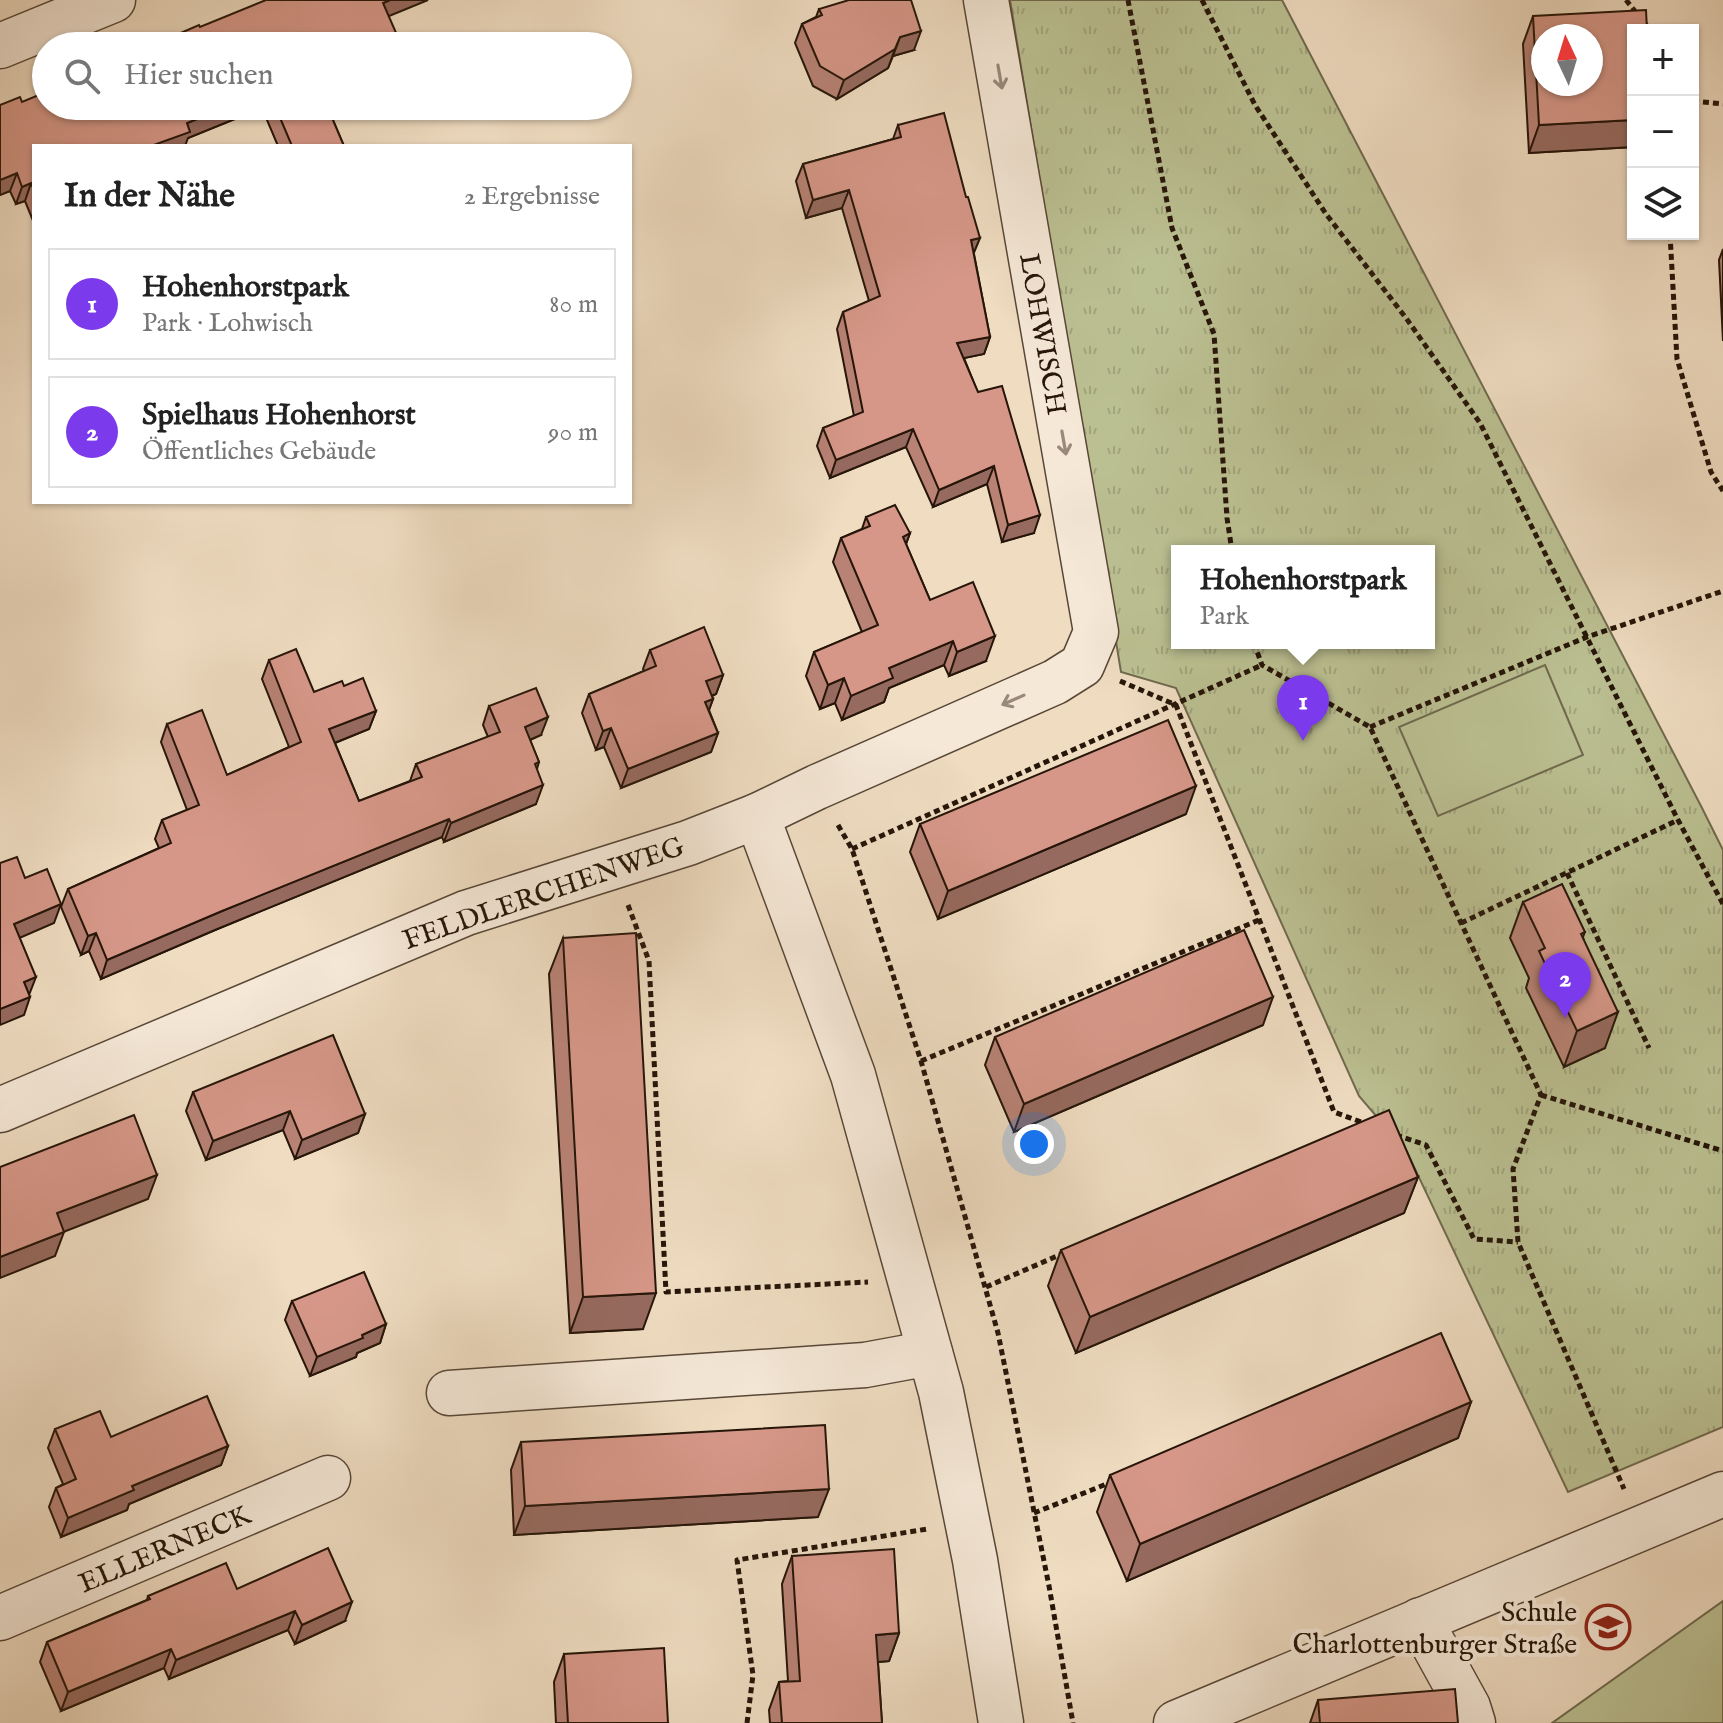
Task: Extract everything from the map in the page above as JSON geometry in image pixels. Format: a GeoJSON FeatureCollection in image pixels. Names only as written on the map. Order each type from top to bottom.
{"type":"FeatureCollection","features":[{"type":"Feature","properties":{"kind":"street"},"geometry":{"type":"LineString","coordinates":[[34,32],[113,0]]}},
{"type":"Feature","properties":{"kind":"street","name":"LOHWISCH"},"geometry":{"type":"LineString","coordinates":[[986,0],[1096,632],[1082,665]]}},
{"type":"Feature","properties":{"kind":"street"},"geometry":{"type":"LineString","coordinates":[[0,46],[32,33]]}},
{"type":"Feature","properties":{"kind":"street","name":"FELDLERCHENWEG"},"geometry":{"type":"LineString","coordinates":[[0,1110],[466,913],[688,843],[757,816],[1055,682],[1082,665]]}},
{"type":"Feature","properties":{"kind":"street"},"geometry":{"type":"LineString","coordinates":[[757,816],[853,1075],[941,1392],[1001,1723]]}},
{"type":"Feature","properties":{"kind":"street"},"geometry":{"type":"LineString","coordinates":[[449,1393],[865,1365],[930,1353]]}},
{"type":"Feature","properties":{"kind":"street","name":"ELLERNECK"},"geometry":{"type":"LineString","coordinates":[[0,1618],[328,1478]]}},
{"type":"Feature","properties":{"kind":"street"},"geometry":{"type":"LineString","coordinates":[[1176,1723],[1219,1714],[1420,1620],[1723,1494]]}},
{"type":"Feature","properties":{"kind":"street"},"geometry":{"type":"LineString","coordinates":[[1420,1620],[1468,1707],[1473,1723]]}},
{"type":"Feature","properties":{"kind":"path"},"geometry":{"type":"LineString","coordinates":[[1128,0],[1172,228],[1214,334],[1231,545]]}},
{"type":"Feature","properties":{"kind":"path"},"geometry":{"type":"LineString","coordinates":[[1202,0],[1255,105],[1310,190],[1480,423],[1723,904]]}},
{"type":"Feature","properties":{"kind":"path"},"geometry":{"type":"LineString","coordinates":[[1626,0],[1646,24]]}},
{"type":"Feature","properties":{"kind":"path"},"geometry":{"type":"LineString","coordinates":[[1699,102],[1723,104]]}},
{"type":"Feature","properties":{"kind":"path"},"geometry":{"type":"LineString","coordinates":[[1670,240],[1677,359],[1711,472],[1723,491]]}},
{"type":"Feature","properties":{"kind":"path"},"geometry":{"type":"LineString","coordinates":[[1370,727],[1587,637],[1723,591]]}},
{"type":"Feature","properties":{"kind":"path"},"geometry":{"type":"LineString","coordinates":[[1256,649],[1262,665],[1370,727],[1541,1095],[1513,1169],[1518,1242],[1639,1528]]}},
{"type":"Feature","properties":{"kind":"path"},"geometry":{"type":"LineString","coordinates":[[1082,665],[1176,705],[1334,1112],[1367,1124],[1352,1131]]}},
{"type":"Feature","properties":{"kind":"path"},"geometry":{"type":"LineString","coordinates":[[852,849],[1262,665]]}},
{"type":"Feature","properties":{"kind":"path"},"geometry":{"type":"LineString","coordinates":[[817,787],[852,849],[921,1061],[986,1287],[1049,1586],[1073,1723]]}},
{"type":"Feature","properties":{"kind":"path"},"geometry":{"type":"LineString","coordinates":[[1461,923],[1678,820]]}},
{"type":"Feature","properties":{"kind":"path"},"geometry":{"type":"LineString","coordinates":[[613,867],[649,961],[666,1292],[910,1280]]}},
{"type":"Feature","properties":{"kind":"path"},"geometry":{"type":"LineString","coordinates":[[1567,873],[1649,1048]]}},
{"type":"Feature","properties":{"kind":"path"},"geometry":{"type":"LineString","coordinates":[[921,1061],[1259,920]]}},
{"type":"Feature","properties":{"kind":"path"},"geometry":{"type":"LineString","coordinates":[[1541,1095],[1723,1151]]}},
{"type":"Feature","properties":{"kind":"path"},"geometry":{"type":"LineString","coordinates":[[1396,1135],[1426,1145],[1474,1239],[1518,1242]]}},
{"type":"Feature","properties":{"kind":"path"},"geometry":{"type":"LineString","coordinates":[[986,1287],[1074,1249]]}},
{"type":"Feature","properties":{"kind":"path"},"geometry":{"type":"LineString","coordinates":[[1034,1513],[1122,1477]]}},
{"type":"Feature","properties":{"kind":"path"},"geometry":{"type":"LineString","coordinates":[[747,1723],[753,1675],[737,1560],[967,1522]]}},
{"type":"Feature","properties":{"kind":"green space"},"geometry":{"type":"Polygon","coordinates":[[[1010,0],[1282,0],[1723,850],[1723,1427],[1568,1492],[1407,1152],[1359,1096],[1176,688],[1121,672],[1010,0]]]}},
{"type":"Feature","properties":{"kind":"green space"},"geometry":{"type":"Polygon","coordinates":[[[1545,665],[1583,755],[1438,816],[1399,727],[1545,665]]]}},
{"type":"Feature","properties":{"kind":"green space"},"geometry":{"type":"Polygon","coordinates":[[[1723,1601],[1723,1723],[1552,1723],[1723,1601]]]}},
{"type":"Feature","properties":{"kind":"building"},"geometry":{"type":"Polygon","coordinates":[[[266,0],[390,0],[383,3],[396,32],[183,32],[266,0]]]}},
{"type":"Feature","properties":{"kind":"building"},"geometry":{"type":"Polygon","coordinates":[[[849,0],[911,0],[921,31],[900,37],[895,49],[844,80],[820,66],[802,24],[822,15],[819,9],[849,0]]]}},
{"type":"Feature","properties":{"kind":"building"},"geometry":{"type":"Polygon","coordinates":[[[1646,10],[1647,24],[1627,24],[1627,120],[1539,125],[1537,96],[1603,96],[1603,24],[1533,24],[1533,16],[1646,10]]]}},
{"type":"Feature","properties":{"kind":"building"},"geometry":{"type":"Polygon","coordinates":[[[20,97],[22,102],[32,98],[32,120],[194,120],[187,123],[190,132],[157,144],[32,144],[32,185],[31,183],[22,187],[17,173],[0,180],[0,105],[20,97]]]}},
{"type":"Feature","properties":{"kind":"building"},"geometry":{"type":"Polygon","coordinates":[[[944,113],[980,238],[971,240],[990,337],[957,343],[978,392],[1002,386],[1040,515],[1008,525],[994,466],[939,490],[913,429],[836,460],[823,428],[863,412],[843,312],[880,296],[849,190],[813,200],[803,164],[901,137],[898,125],[944,113]]]}},
{"type":"Feature","properties":{"kind":"building"},"geometry":{"type":"Polygon","coordinates":[[[281,120],[333,120],[343,144],[291,144],[281,120]]]}},
{"type":"Feature","properties":{"kind":"building"},"geometry":{"type":"Polygon","coordinates":[[[895,505],[910,533],[903,537],[930,600],[973,582],[995,636],[957,652],[953,641],[889,668],[893,678],[851,696],[844,678],[828,685],[814,652],[878,625],[841,538],[870,526],[866,517],[895,505]]]}},
{"type":"Feature","properties":{"kind":"building"},"geometry":{"type":"Polygon","coordinates":[[[704,627],[723,675],[706,681],[713,699],[705,702],[718,733],[628,769],[611,728],[603,731],[589,694],[656,666],[650,650],[704,627]]]}},
{"type":"Feature","properties":{"kind":"building"},"geometry":{"type":"Polygon","coordinates":[[[296,649],[314,692],[342,681],[344,686],[363,678],[376,711],[329,729],[359,801],[422,777],[416,764],[500,732],[489,706],[536,688],[548,717],[525,727],[539,762],[535,764],[543,785],[451,823],[449,819],[107,960],[96,933],[88,936],[68,889],[171,843],[162,820],[199,805],[167,724],[202,710],[227,775],[301,742],[269,660],[296,649]]]}},
{"type":"Feature","properties":{"kind":"building"},"geometry":{"type":"Polygon","coordinates":[[[1168,720],[1196,786],[948,891],[920,824],[1168,720]]]}},
{"type":"Feature","properties":{"kind":"building"},"geometry":{"type":"Polygon","coordinates":[[[17,857],[25,878],[47,869],[61,904],[14,924],[36,977],[24,982],[30,997],[0,1009],[0,863],[17,857]]]}},
{"type":"Feature","properties":{"kind":"building"},"geometry":{"type":"Polygon","coordinates":[[[1562,884],[1585,932],[1581,934],[1618,1012],[1577,1031],[1539,951],[1545,948],[1523,902],[1562,884]]]}},
{"type":"Feature","properties":{"kind":"building"},"geometry":{"type":"Polygon","coordinates":[[[1244,930],[1273,997],[1024,1104],[995,1037],[1244,930]]]}},
{"type":"Feature","properties":{"kind":"building"},"geometry":{"type":"Polygon","coordinates":[[[636,933],[656,1293],[583,1297],[563,938],[636,933]]]}},
{"type":"Feature","properties":{"kind":"building"},"geometry":{"type":"Polygon","coordinates":[[[333,1035],[365,1114],[302,1140],[290,1111],[213,1141],[193,1092],[333,1035]]]}},
{"type":"Feature","properties":{"kind":"building"},"geometry":{"type":"Polygon","coordinates":[[[1389,1110],[1418,1177],[1090,1317],[1061,1250],[1389,1110]]]}},
{"type":"Feature","properties":{"kind":"building"},"geometry":{"type":"Polygon","coordinates":[[[134,1115],[157,1175],[57,1213],[64,1232],[0,1257],[0,1167],[134,1115]]]}},
{"type":"Feature","properties":{"kind":"building"},"geometry":{"type":"Polygon","coordinates":[[[364,1272],[386,1324],[362,1335],[363,1338],[317,1357],[292,1301],[364,1272]]]}},
{"type":"Feature","properties":{"kind":"building"},"geometry":{"type":"Polygon","coordinates":[[[1441,1333],[1471,1402],[1140,1544],[1110,1475],[1441,1333]]]}},
{"type":"Feature","properties":{"kind":"building"},"geometry":{"type":"Polygon","coordinates":[[[207,1396],[228,1446],[132,1486],[134,1490],[68,1518],[56,1488],[76,1479],[55,1429],[100,1411],[111,1437],[207,1396]]]}},
{"type":"Feature","properties":{"kind":"building"},"geometry":{"type":"Polygon","coordinates":[[[825,1425],[829,1489],[525,1506],[521,1442],[825,1425]]]}},
{"type":"Feature","properties":{"kind":"building"},"geometry":{"type":"Polygon","coordinates":[[[328,1548],[352,1602],[302,1625],[295,1611],[176,1660],[171,1649],[68,1692],[47,1642],[226,1563],[237,1589],[328,1548]]]}},
{"type":"Feature","properties":{"kind":"building"},"geometry":{"type":"Polygon","coordinates":[[[894,1549],[899,1633],[876,1635],[882,1723],[782,1723],[779,1682],[800,1681],[792,1556],[894,1549]]]}},
{"type":"Feature","properties":{"kind":"building"},"geometry":{"type":"Polygon","coordinates":[[[664,1648],[668,1723],[568,1723],[564,1654],[664,1648]]]}},
{"type":"Feature","properties":{"kind":"building"},"geometry":{"type":"Polygon","coordinates":[[[1455,1689],[1458,1723],[1320,1723],[1318,1700],[1455,1689]]]}},
{"type":"Feature","properties":{"kind":"place","name":"Hohenhorstpark"},"geometry":{"type":"Point","coordinates":[1303,741]}},
{"type":"Feature","properties":{"kind":"place","name":"Spielhaus Hohenhorst"},"geometry":{"type":"Point","coordinates":[1565,1018]}},
{"type":"Feature","properties":{"kind":"place","name":"Schule Charlottenburger Straße"},"geometry":{"type":"Point","coordinates":[1608,1627]}}]}
